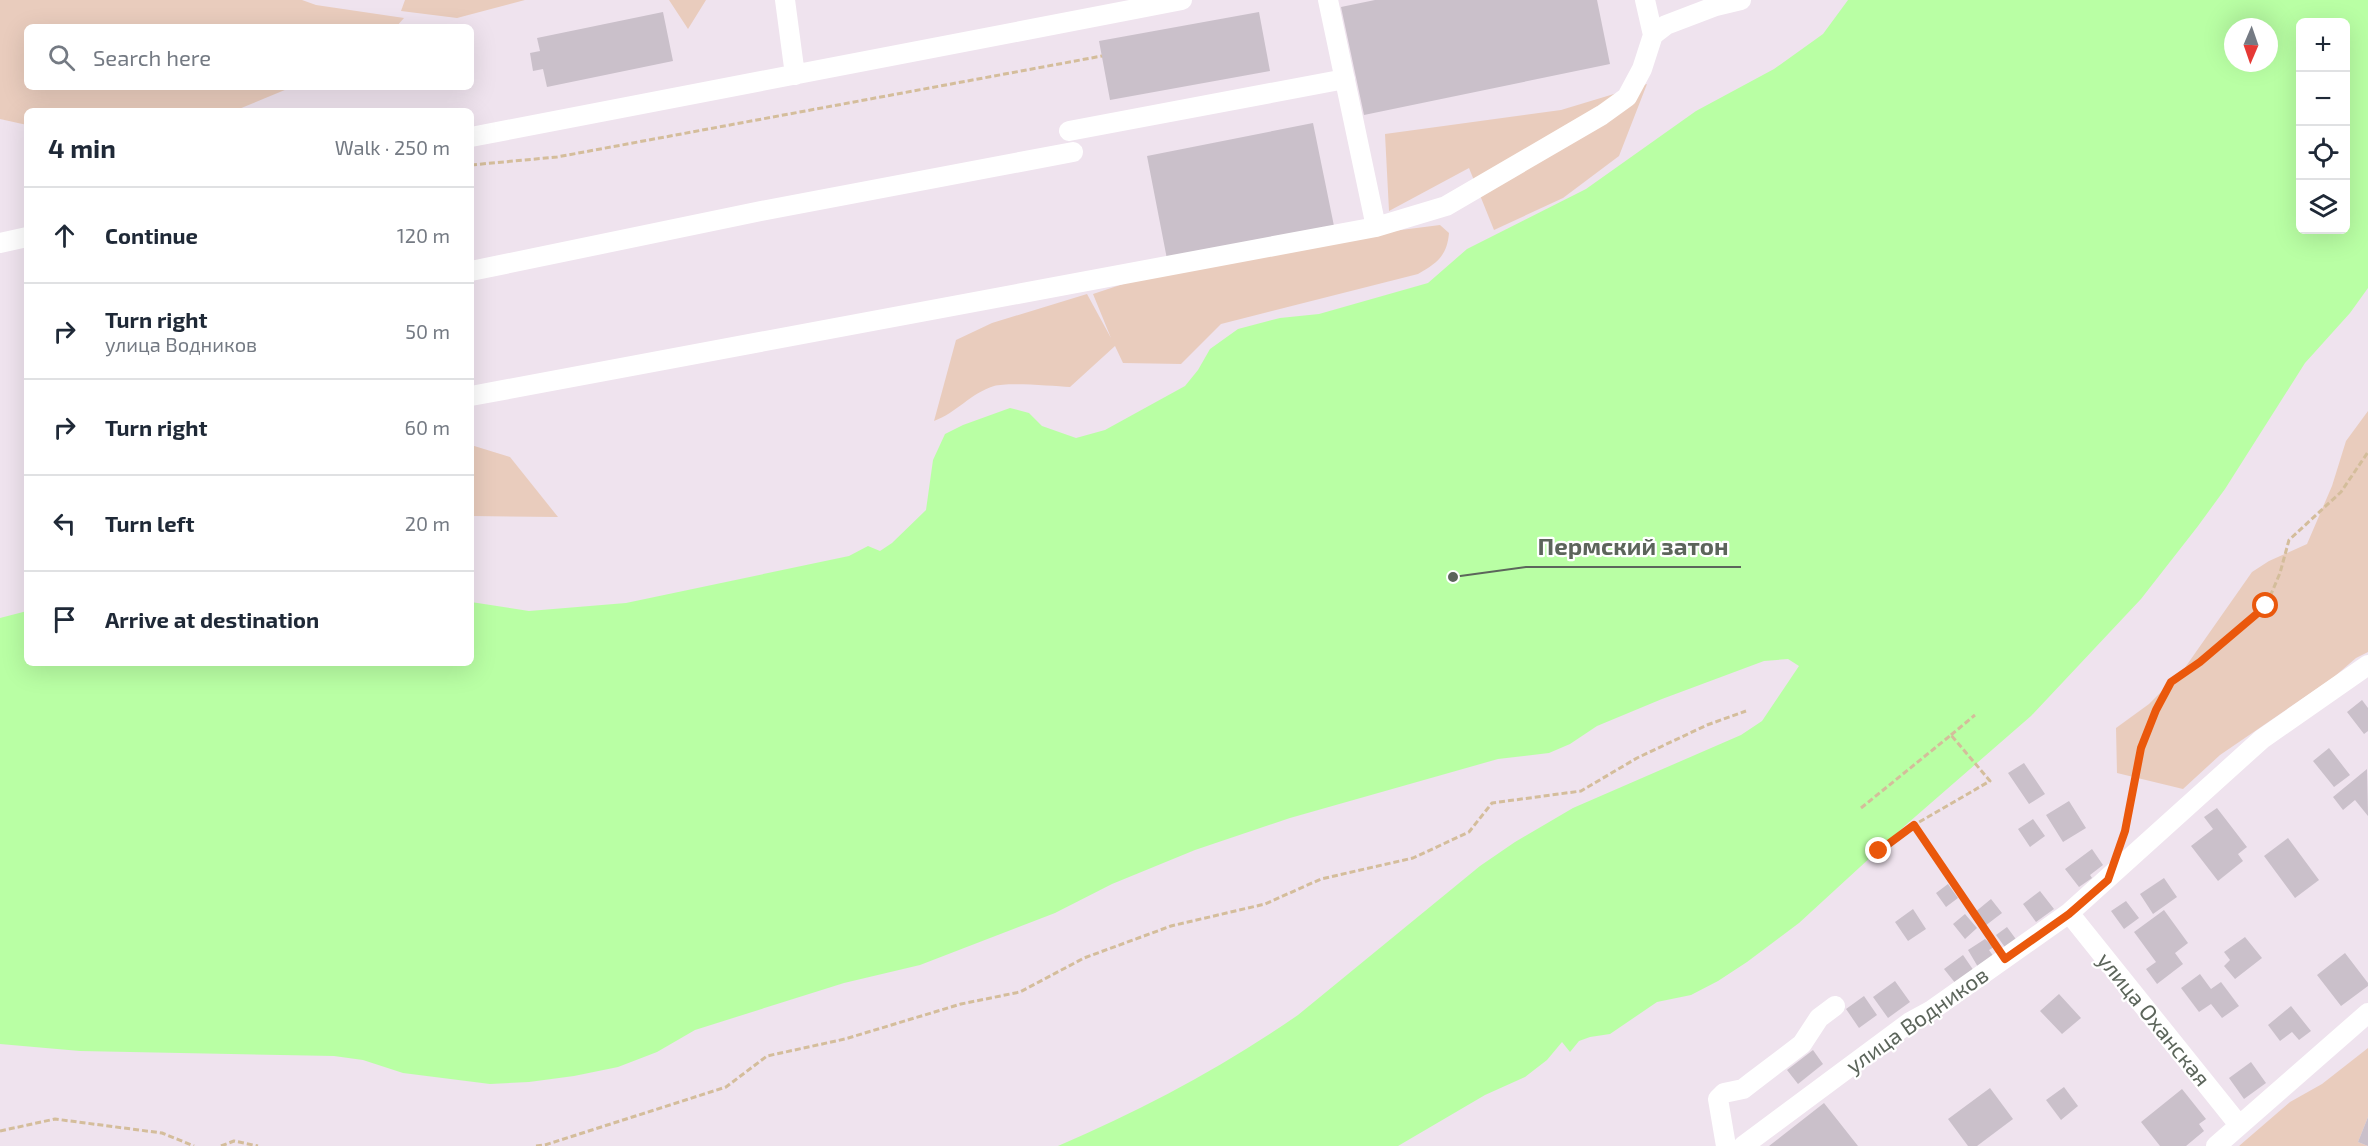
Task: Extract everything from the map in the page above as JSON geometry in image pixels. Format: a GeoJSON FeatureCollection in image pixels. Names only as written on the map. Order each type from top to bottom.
{"type":"FeatureCollection","features":[{"type":"Feature","properties":{"kind":"street"},"geometry":{"type":"LineString","coordinates":[[785,0],[795,75]]}},
{"type":"Feature","properties":{"kind":"street"},"geometry":{"type":"LineString","coordinates":[[474,136],[1182,0]]}},
{"type":"Feature","properties":{"kind":"street"},"geometry":{"type":"LineString","coordinates":[[1328,0],[1376,227]]}},
{"type":"Feature","properties":{"kind":"street"},"geometry":{"type":"LineString","coordinates":[[474,395],[1376,227],[1446,206],[1602,115],[1626,97],[1642,69],[1653,35],[1645,0]]}},
{"type":"Feature","properties":{"kind":"street"},"geometry":{"type":"LineString","coordinates":[[1653,35],[1666,25],[1709,3],[1741,0]]}},
{"type":"Feature","properties":{"kind":"street"},"geometry":{"type":"LineString","coordinates":[[1069,132],[1345,80]]}},
{"type":"Feature","properties":{"kind":"street"},"geometry":{"type":"LineString","coordinates":[[474,270],[760,211],[1073,152]]}},
{"type":"Feature","properties":{"kind":"street"},"geometry":{"type":"LineString","coordinates":[[0,243],[24,238]]}},
{"type":"Feature","properties":{"kind":"street","name":"улица Водников"},"geometry":{"type":"LineString","coordinates":[[1743,1146],[1910,1022],[1932,1010],[2069,914],[2108,880],[2136,850],[2262,739],[2368,665]]}},
{"type":"Feature","properties":{"kind":"street","name":"улица Оханская"},"geometry":{"type":"LineString","coordinates":[[2069,914],[2239,1125]]}},
{"type":"Feature","properties":{"kind":"street"},"geometry":{"type":"LineString","coordinates":[[1726,1146],[1718,1099],[1724,1093],[1743,1089],[1802,1044],[1819,1018],[1835,1006]]}},
{"type":"Feature","properties":{"kind":"street"},"geometry":{"type":"LineString","coordinates":[[2216,1146],[2368,1013]]}},
{"type":"Feature","properties":{"kind":"path"},"geometry":{"type":"LineString","coordinates":[[474,165],[557,157],[1102,56]]}},
{"type":"Feature","properties":{"kind":"path"},"geometry":{"type":"LineString","coordinates":[[2121,842],[2141,748],[2156,710],[2171,682],[2200,662],[2266,606],[2280,573],[2289,540],[2341,492],[2368,452]]}},
{"type":"Feature","properties":{"kind":"path"},"geometry":{"type":"LineString","coordinates":[[536,1146],[596,1130],[726,1087],[767,1056],[845,1039],[961,1004],[1020,992],[1084,958],[1171,926],[1265,904],[1322,879],[1413,858],[1469,832],[1492,803],[1581,791],[1637,758],[1707,725],[1746,711]]}},
{"type":"Feature","properties":{"kind":"path"},"geometry":{"type":"LineString","coordinates":[[1861,808],[1975,714]]}},
{"type":"Feature","properties":{"kind":"path"},"geometry":{"type":"LineString","coordinates":[[1879,851],[1914,825],[1990,781],[1951,735]]}},
{"type":"Feature","properties":{"kind":"path"},"geometry":{"type":"LineString","coordinates":[[1914,825],[2005,959]]}},
{"type":"Feature","properties":{"kind":"path"},"geometry":{"type":"LineString","coordinates":[[0,1131],[55,1119],[162,1133],[194,1146]]}},
{"type":"Feature","properties":{"kind":"path"},"geometry":{"type":"LineString","coordinates":[[221,1146],[234,1141],[258,1146]]}},
{"type":"Feature","properties":{"kind":"shaded area"},"geometry":{"type":"Polygon","coordinates":[[[0,0],[302,0],[316,5],[404,18],[399,24],[24,24],[24,90],[285,90],[241,108],[24,108],[24,124],[0,119],[0,0]]]}},
{"type":"Feature","properties":{"kind":"shaded area"},"geometry":{"type":"Polygon","coordinates":[[[405,0],[525,0],[457,18],[401,11],[405,0]]]}},
{"type":"Feature","properties":{"kind":"shaded area"},"geometry":{"type":"Polygon","coordinates":[[[669,0],[706,0],[688,29],[669,0]]]}},
{"type":"Feature","properties":{"kind":"shaded area"},"geometry":{"type":"Polygon","coordinates":[[[1848,0],[2368,0],[2368,288],[2350,313],[2305,363],[2225,489],[2141,599],[2031,716],[1908,823],[1799,923],[1718,981],[1691,995],[1657,1002],[1610,1034],[1579,1041],[1570,1052],[1562,1042],[1547,1060],[1525,1077],[1485,1095],[1398,1146],[1058,1146],[1120,1118],[1181,1086],[1270,1034],[1298,1015],[1480,866],[1515,842],[1573,808],[1741,735],[1762,721],[1799,666],[1788,659],[1764,661],[1662,699],[1597,726],[1570,744],[1549,753],[1498,759],[1290,818],[1195,850],[1112,884],[1055,913],[920,965],[844,983],[695,1030],[657,1052],[618,1067],[529,1082],[490,1084],[403,1073],[363,1060],[334,1056],[80,1051],[0,1044],[0,618],[24,612],[24,666],[474,666],[474,602],[529,611],[626,603],[849,556],[868,546],[880,551],[892,543],[926,510],[933,460],[945,434],[1010,408],[1029,413],[1042,426],[1076,438],[1105,430],[1185,386],[1198,370],[1210,349],[1238,329],[1280,318],[1319,314],[1428,283],[1467,249],[1586,189],[1696,111],[1774,69],[1823,34],[1848,0]]]}},
{"type":"Feature","properties":{"kind":"shaded area"},"geometry":{"type":"Polygon","coordinates":[[[1647,84],[1619,156],[1563,198],[1494,230],[1469,168],[1389,211],[1385,134],[1561,110],[1647,84]]]}},
{"type":"Feature","properties":{"kind":"shaded area"},"geometry":{"type":"Polygon","coordinates":[[[1440,225],[1449,233],[1446,248],[1436,262],[1418,274],[1221,324],[1181,364],[1123,363],[1115,346],[1070,387],[1020,384],[994,386],[978,393],[934,421],[956,340],[992,323],[1087,294],[1111,338],[1093,294],[1214,254],[1440,225]]]}},
{"type":"Feature","properties":{"kind":"shaded area"},"geometry":{"type":"Polygon","coordinates":[[[2368,411],[2368,652],[2356,658],[2334,677],[2220,755],[2183,789],[2117,773],[2116,728],[2149,704],[2184,669],[2252,572],[2269,561],[2307,544],[2332,486],[2346,441],[2368,411]]]}},
{"type":"Feature","properties":{"kind":"shaded area"},"geometry":{"type":"Polygon","coordinates":[[[474,446],[510,457],[558,517],[474,516],[474,446]]]}},
{"type":"Feature","properties":{"kind":"shaded area"},"geometry":{"type":"Polygon","coordinates":[[[2368,1048],[2368,1117],[2358,1142],[2368,1146],[2239,1146],[2290,1102],[2322,1084],[2368,1048]]]}},
{"type":"Feature","properties":{"kind":"building"},"geometry":{"type":"Polygon","coordinates":[[[1375,0],[1597,0],[1610,64],[1364,115],[1341,7],[1375,0]]]}},
{"type":"Feature","properties":{"kind":"building"},"geometry":{"type":"Polygon","coordinates":[[[663,12],[673,61],[547,87],[543,69],[533,71],[530,53],[540,51],[537,38],[663,12]]]}},
{"type":"Feature","properties":{"kind":"building"},"geometry":{"type":"Polygon","coordinates":[[[1259,12],[1270,71],[1110,100],[1099,41],[1259,12]]]}},
{"type":"Feature","properties":{"kind":"building"},"geometry":{"type":"Polygon","coordinates":[[[1313,123],[1334,226],[1167,259],[1147,156],[1313,123]]]}},
{"type":"Feature","properties":{"kind":"building"},"geometry":{"type":"Polygon","coordinates":[[[2362,700],[2368,708],[2368,731],[2364,734],[2347,712],[2362,700]]]}},
{"type":"Feature","properties":{"kind":"building"},"geometry":{"type":"Polygon","coordinates":[[[2329,748],[2350,775],[2334,787],[2313,761],[2329,748]]]}},
{"type":"Feature","properties":{"kind":"building"},"geometry":{"type":"Polygon","coordinates":[[[2024,763],[2045,794],[2029,804],[2008,773],[2024,763]]]}},
{"type":"Feature","properties":{"kind":"building"},"geometry":{"type":"Polygon","coordinates":[[[2367,769],[2368,816],[2355,800],[2343,810],[2333,797],[2367,769]]]}},
{"type":"Feature","properties":{"kind":"building"},"geometry":{"type":"Polygon","coordinates":[[[2069,801],[2086,828],[2063,842],[2046,815],[2069,801]]]}},
{"type":"Feature","properties":{"kind":"building"},"geometry":{"type":"Polygon","coordinates":[[[2217,808],[2247,847],[2238,854],[2243,861],[2218,881],[2191,846],[2213,829],[2204,817],[2217,808]]]}},
{"type":"Feature","properties":{"kind":"building"},"geometry":{"type":"Polygon","coordinates":[[[2033,819],[2045,836],[2030,847],[2018,829],[2033,819]]]}},
{"type":"Feature","properties":{"kind":"building"},"geometry":{"type":"Polygon","coordinates":[[[2288,838],[2319,880],[2295,898],[2264,856],[2288,838]]]}},
{"type":"Feature","properties":{"kind":"building"},"geometry":{"type":"Polygon","coordinates":[[[2092,849],[2103,865],[2090,875],[2092,878],[2079,887],[2065,869],[2092,849]]]}},
{"type":"Feature","properties":{"kind":"building"},"geometry":{"type":"Polygon","coordinates":[[[2164,878],[2177,897],[2153,914],[2140,894],[2164,878]]]}},
{"type":"Feature","properties":{"kind":"building"},"geometry":{"type":"Polygon","coordinates":[[[1948,884],[1958,898],[1946,907],[1936,893],[1948,884]]]}},
{"type":"Feature","properties":{"kind":"building"},"geometry":{"type":"Polygon","coordinates":[[[2040,891],[2054,909],[2036,922],[2023,904],[2040,891]]]}},
{"type":"Feature","properties":{"kind":"building"},"geometry":{"type":"Polygon","coordinates":[[[1991,899],[2002,913],[1985,926],[1974,913],[1991,899]]]}},
{"type":"Feature","properties":{"kind":"building"},"geometry":{"type":"Polygon","coordinates":[[[2126,901],[2139,918],[2124,929],[2111,911],[2126,901]]]}},
{"type":"Feature","properties":{"kind":"building"},"geometry":{"type":"Polygon","coordinates":[[[1913,909],[1926,929],[1908,941],[1895,922],[1913,909]]]}},
{"type":"Feature","properties":{"kind":"building"},"geometry":{"type":"Polygon","coordinates":[[[2164,910],[2188,943],[2175,953],[2183,964],[2157,984],[2146,969],[2156,962],[2134,932],[2164,910]]]}},
{"type":"Feature","properties":{"kind":"building"},"geometry":{"type":"Polygon","coordinates":[[[1965,914],[1977,928],[1965,939],[1953,924],[1965,914]]]}},
{"type":"Feature","properties":{"kind":"building"},"geometry":{"type":"Polygon","coordinates":[[[2007,927],[2018,942],[2007,950],[1996,935],[2007,927]]]}},
{"type":"Feature","properties":{"kind":"building"},"geometry":{"type":"Polygon","coordinates":[[[2245,937],[2262,958],[2235,979],[2224,966],[2230,960],[2224,952],[2245,937]]]}},
{"type":"Feature","properties":{"kind":"building"},"geometry":{"type":"Polygon","coordinates":[[[1985,939],[1994,947],[1989,950],[1994,957],[1978,967],[1968,950],[1985,939]]]}},
{"type":"Feature","properties":{"kind":"building"},"geometry":{"type":"Polygon","coordinates":[[[2345,953],[2368,986],[2341,1006],[2317,975],[2345,953]]]}},
{"type":"Feature","properties":{"kind":"building"},"geometry":{"type":"Polygon","coordinates":[[[1963,955],[1974,971],[1956,984],[1944,969],[1963,955]]]}},
{"type":"Feature","properties":{"kind":"building"},"geometry":{"type":"Polygon","coordinates":[[[2200,974],[2211,989],[2221,982],[2239,1006],[2222,1018],[2211,1004],[2199,1012],[2181,988],[2200,974]]]}},
{"type":"Feature","properties":{"kind":"building"},"geometry":{"type":"Polygon","coordinates":[[[1895,981],[1910,1002],[1888,1018],[1873,997],[1895,981]]]}},
{"type":"Feature","properties":{"kind":"building"},"geometry":{"type":"Polygon","coordinates":[[[2059,994],[2081,1018],[2062,1034],[2040,1011],[2059,994]]]}},
{"type":"Feature","properties":{"kind":"building"},"geometry":{"type":"Polygon","coordinates":[[[1864,996],[1877,1015],[1859,1028],[1846,1009],[1864,996]]]}},
{"type":"Feature","properties":{"kind":"building"},"geometry":{"type":"Polygon","coordinates":[[[2291,1006],[2311,1031],[2299,1040],[2292,1032],[2280,1041],[2268,1025],[2291,1006]]]}},
{"type":"Feature","properties":{"kind":"building"},"geometry":{"type":"Polygon","coordinates":[[[1813,1050],[1823,1064],[1798,1084],[1787,1070],[1813,1050]]]}},
{"type":"Feature","properties":{"kind":"building"},"geometry":{"type":"Polygon","coordinates":[[[2251,1062],[2266,1083],[2244,1099],[2229,1078],[2251,1062]]]}},
{"type":"Feature","properties":{"kind":"building"},"geometry":{"type":"Polygon","coordinates":[[[2064,1087],[2078,1106],[2061,1120],[2046,1100],[2064,1087]]]}},
{"type":"Feature","properties":{"kind":"building"},"geometry":{"type":"Polygon","coordinates":[[[1990,1088],[2013,1119],[1977,1146],[1968,1146],[1948,1119],[1990,1088]]]}},
{"type":"Feature","properties":{"kind":"building"},"geometry":{"type":"Polygon","coordinates":[[[2182,1089],[2206,1119],[2199,1124],[2204,1131],[2186,1146],[2160,1146],[2141,1122],[2182,1089]]]}},
{"type":"Feature","properties":{"kind":"building"},"geometry":{"type":"Polygon","coordinates":[[[1824,1103],[1858,1146],[1769,1146],[1824,1103]]]}},
{"type":"Feature","properties":{"kind":"building"},"geometry":{"type":"Polygon","coordinates":[[[2368,1117],[2368,1146],[2358,1142],[2368,1117]]]}},
{"type":"Feature","properties":{"kind":"place","name":"Пермский затон"},"geometry":{"type":"Point","coordinates":[1453,577]}},
{"type":"Feature","properties":{"kind":"route"},"geometry":{"type":"LineString","coordinates":[[1879,851],[1914,825],[2005,959],[2069,914],[2108,880],[2125,831],[2129,800],[2141,748],[2156,710],[2171,682],[2200,662],[2266,606]]}}]}
